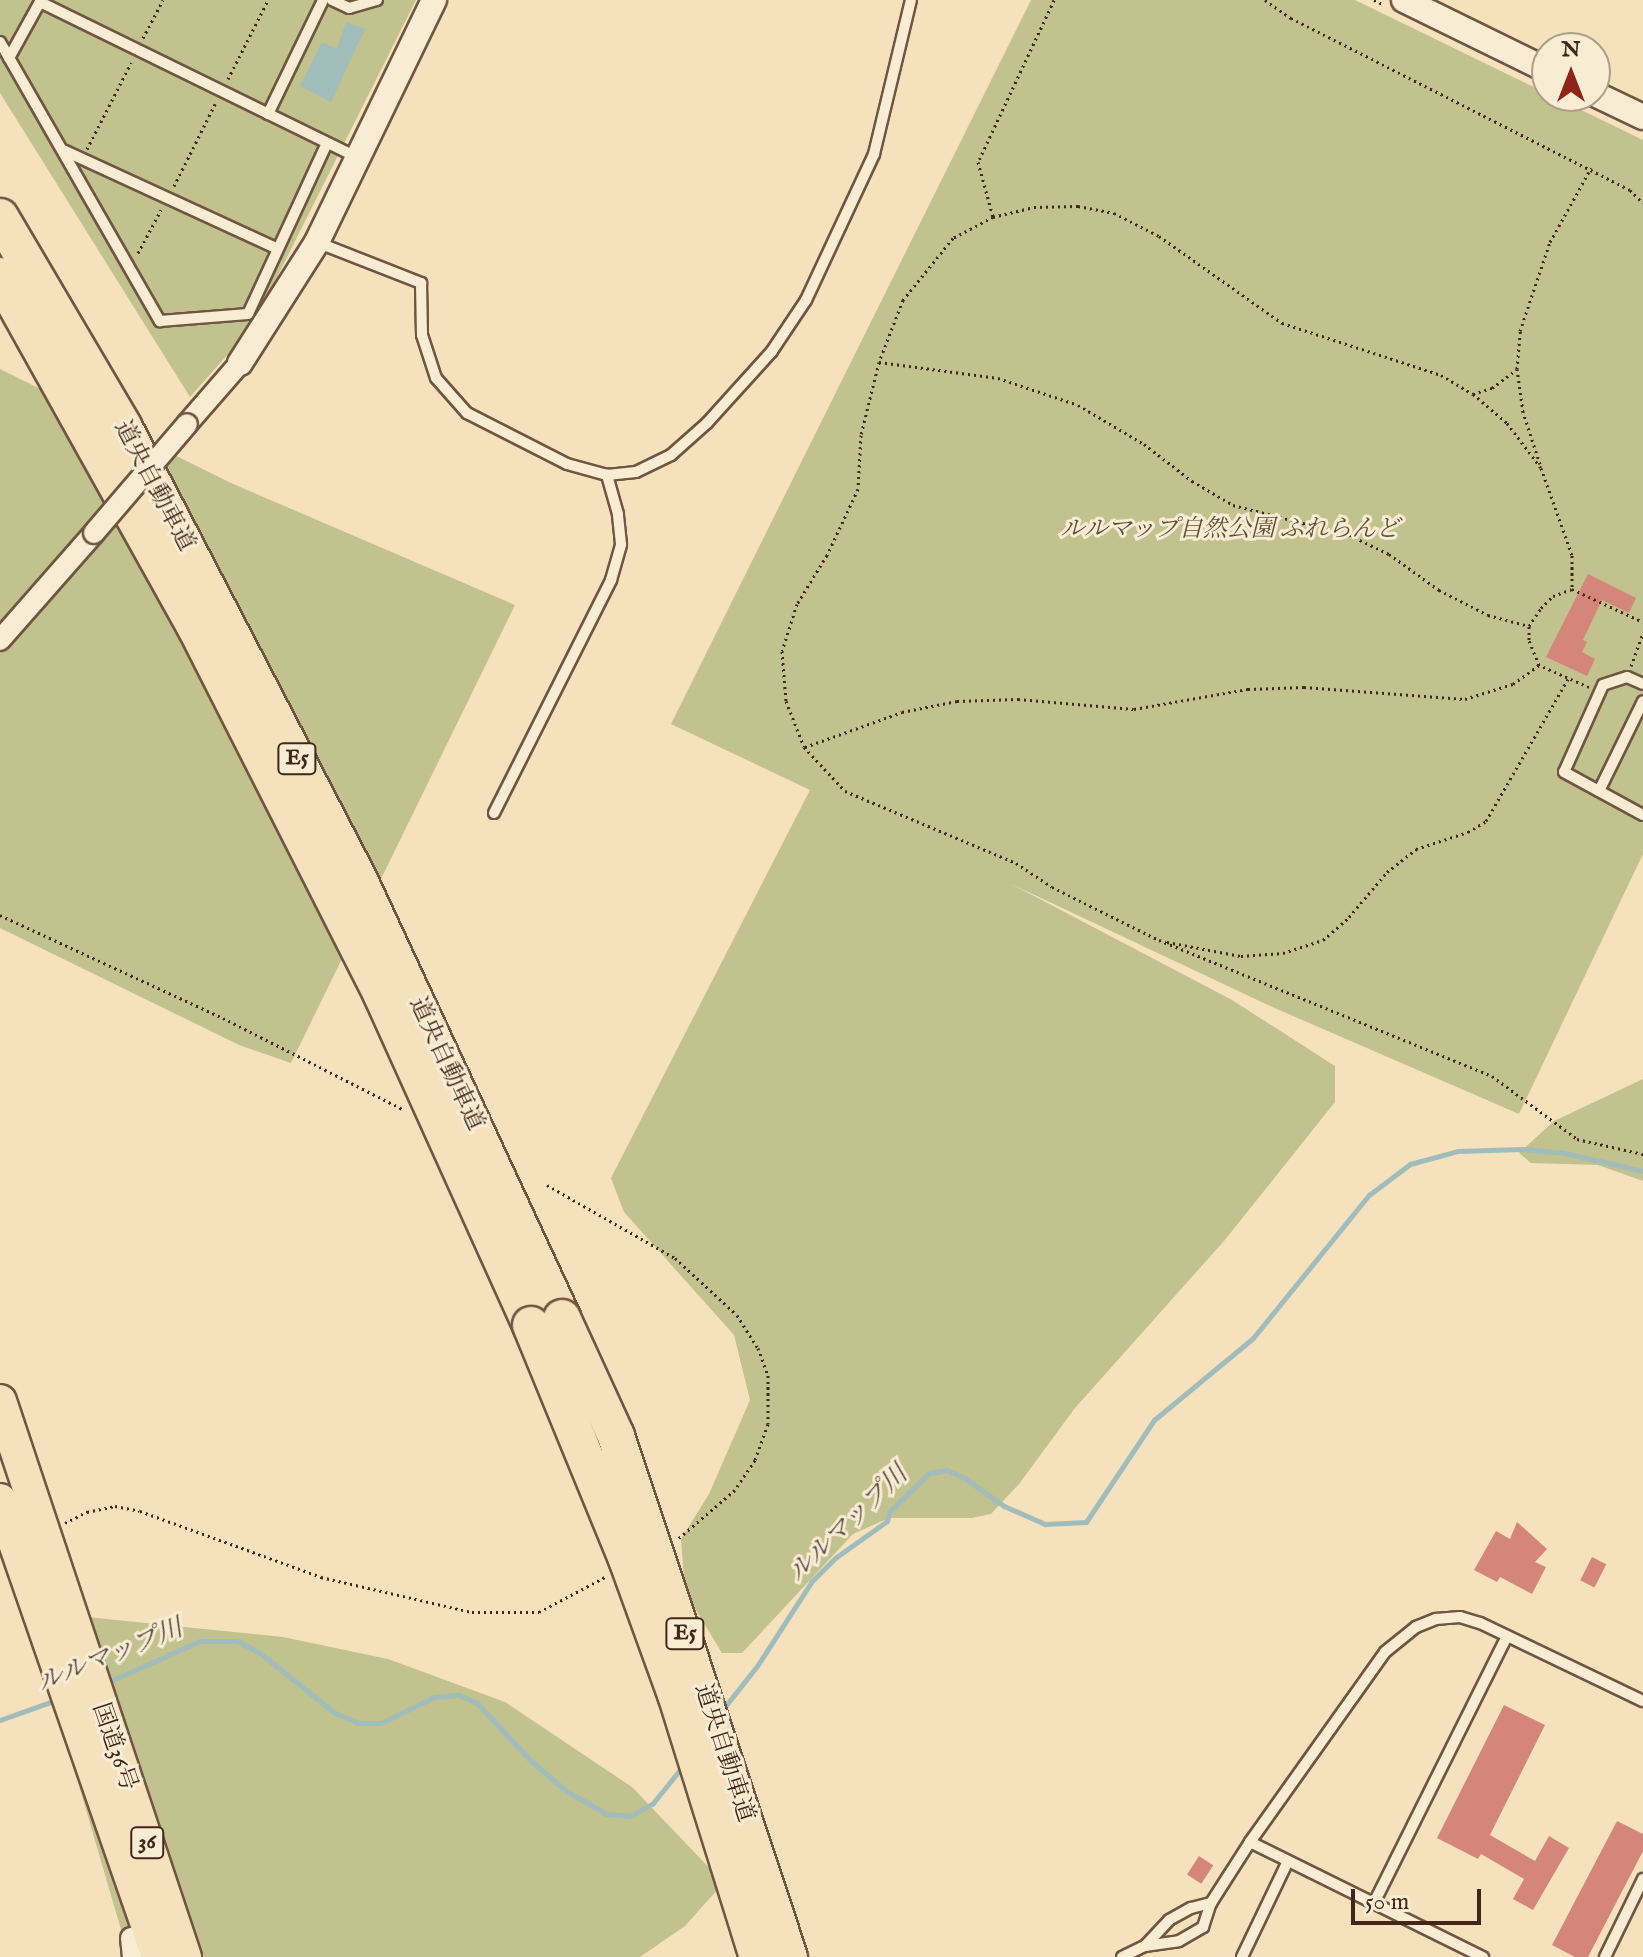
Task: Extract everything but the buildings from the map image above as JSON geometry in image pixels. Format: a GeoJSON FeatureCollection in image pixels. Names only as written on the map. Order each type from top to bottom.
{"type":"FeatureCollection","features":[{"type":"Feature","properties":{"kind":"highway","name":"道央自動車道"},"geometry":{"type":"LineString","coordinates":[[0,217],[123,426],[358,878],[547,1322],[676,1694],[758,1957]]}},
{"type":"Feature","properties":{"kind":"highway","name":"道央自動車道"},"geometry":{"type":"LineString","coordinates":[[0,276],[195,626],[547,1322],[621,1450],[789,1957]]}},
{"type":"Feature","properties":{"kind":"highway","name":"国道36号"},"geometry":{"type":"LineString","coordinates":[[0,1401],[42,1533],[46,1591]]}},
{"type":"Feature","properties":{"kind":"highway","name":"国道36号"},"geometry":{"type":"LineString","coordinates":[[0,1500],[46,1591],[96,1736],[185,1957]]}},
{"type":"Feature","properties":{"kind":"highway","name":"国道36号"},"geometry":{"type":"LineString","coordinates":[[96,1736],[158,1957]]}},
{"type":"Feature","properties":{"kind":"street"},"geometry":{"type":"LineString","coordinates":[[0,640],[240,363],[317,242],[434,0]]}},
{"type":"Feature","properties":{"kind":"street"},"geometry":{"type":"LineString","coordinates":[[1404,0],[1531,62]]}},
{"type":"Feature","properties":{"kind":"street"},"geometry":{"type":"LineString","coordinates":[[1611,102],[1643,117]]}},
{"type":"Feature","properties":{"kind":"lane"},"geometry":{"type":"LineString","coordinates":[[268,114],[323,0]]}},
{"type":"Feature","properties":{"kind":"lane"},"geometry":{"type":"LineString","coordinates":[[332,0],[349,8],[377,0]]}},
{"type":"Feature","properties":{"kind":"lane"},"geometry":{"type":"LineString","coordinates":[[317,242],[421,283],[422,335],[436,378],[467,413],[567,464],[607,475],[636,472],[671,455],[707,423],[772,351],[806,300],[874,154],[911,0]]}},
{"type":"Feature","properties":{"kind":"lane"},"geometry":{"type":"LineString","coordinates":[[9,58],[40,1],[357,157]]}},
{"type":"Feature","properties":{"kind":"lane"},"geometry":{"type":"LineString","coordinates":[[0,42],[160,321],[248,314],[327,143]]}},
{"type":"Feature","properties":{"kind":"lane"},"geometry":{"type":"LineString","coordinates":[[65,151],[278,249]]}},
{"type":"Feature","properties":{"kind":"lane"},"geometry":{"type":"LineString","coordinates":[[494,813],[611,580],[621,544],[618,514],[607,475]]}},
{"type":"Feature","properties":{"kind":"lane"},"geometry":{"type":"LineString","coordinates":[[1643,684],[1627,677],[1603,685],[1564,772],[1643,815]]}},
{"type":"Feature","properties":{"kind":"lane"},"geometry":{"type":"LineString","coordinates":[[1599,791],[1643,701]]}},
{"type":"Feature","properties":{"kind":"lane"},"geometry":{"type":"LineString","coordinates":[[1122,1957],[1145,1946],[1179,1941],[1203,1927],[1211,1903],[1250,1842],[1385,1652],[1416,1627],[1436,1619],[1460,1617],[1643,1701]]}},
{"type":"Feature","properties":{"kind":"lane"},"geometry":{"type":"LineString","coordinates":[[1374,1903],[1507,1636]]}},
{"type":"Feature","properties":{"kind":"lane"},"geometry":{"type":"LineString","coordinates":[[1250,1842],[1483,1957]]}},
{"type":"Feature","properties":{"kind":"lane"},"geometry":{"type":"LineString","coordinates":[[1242,1957],[1288,1861]]}},
{"type":"Feature","properties":{"kind":"lane"},"geometry":{"type":"LineString","coordinates":[[1605,1957],[1643,1879]]}},
{"type":"Feature","properties":{"kind":"lane"},"geometry":{"type":"LineString","coordinates":[[1145,1946],[1169,1920],[1191,1908],[1211,1903]]}},
{"type":"Feature","properties":{"kind":"path"},"geometry":{"type":"LineString","coordinates":[[82,159],[163,0]]}},
{"type":"Feature","properties":{"kind":"path"},"geometry":{"type":"LineString","coordinates":[[130,267],[268,0]]}},
{"type":"Feature","properties":{"kind":"path"},"geometry":{"type":"LineString","coordinates":[[993,217],[978,162],[1054,0]]}},
{"type":"Feature","properties":{"kind":"path"},"geometry":{"type":"LineString","coordinates":[[1265,0],[1291,18],[1591,168],[1630,190],[1643,203]]}},
{"type":"Feature","properties":{"kind":"path"},"geometry":{"type":"LineString","coordinates":[[1572,589],[1572,555],[1523,412],[1517,369],[1520,331],[1550,242],[1591,168]]}},
{"type":"Feature","properties":{"kind":"path"},"geometry":{"type":"LineString","coordinates":[[1541,468],[1507,423],[1473,394],[1441,375],[1282,323],[1159,236],[1114,213],[1078,206],[1034,207],[993,217],[953,238],[919,279],[892,321],[861,435],[858,489],[827,555],[797,604],[782,651],[786,701],[804,747],[845,791],[1016,863],[1052,887],[1159,940],[1492,1076],[1577,1139],[1643,1154]]}},
{"type":"Feature","properties":{"kind":"path"},"geometry":{"type":"LineString","coordinates":[[879,362],[998,378],[1078,405],[1144,444],[1192,481],[1233,505],[1349,535],[1389,554],[1439,590],[1488,615],[1529,626]]}},
{"type":"Feature","properties":{"kind":"path"},"geometry":{"type":"LineString","coordinates":[[1473,394],[1492,388],[1517,369]]}},
{"type":"Feature","properties":{"kind":"path"},"geometry":{"type":"LineString","coordinates":[[1600,692],[1539,665],[1529,640],[1529,626],[1553,596],[1572,589],[1643,622]]}},
{"type":"Feature","properties":{"kind":"path"},"geometry":{"type":"LineString","coordinates":[[1627,677],[1643,633]]}},
{"type":"Feature","properties":{"kind":"path"},"geometry":{"type":"LineString","coordinates":[[804,747],[902,712],[957,701],[1018,699],[1134,709],[1248,689],[1304,687],[1465,699],[1513,684],[1539,665]]}},
{"type":"Feature","properties":{"kind":"path"},"geometry":{"type":"LineString","coordinates":[[1159,940],[1241,956],[1283,953],[1323,940],[1349,917],[1387,872],[1416,849],[1468,832],[1486,821],[1568,679]]}},
{"type":"Feature","properties":{"kind":"path"},"geometry":{"type":"LineString","coordinates":[[0,915],[223,1018],[408,1112]]}},
{"type":"Feature","properties":{"kind":"path"},"geometry":{"type":"LineString","coordinates":[[547,1185],[675,1258],[737,1315],[768,1375],[768,1424],[755,1460],[735,1490],[686,1534],[673,1541]]}},
{"type":"Feature","properties":{"kind":"path"},"geometry":{"type":"LineString","coordinates":[[42,1533],[87,1512],[115,1506],[140,1511],[321,1577],[416,1601],[509,1615],[539,1612],[606,1577]]}},
{"type":"Feature","properties":{"kind":"green space"},"geometry":{"type":"Polygon","coordinates":[[[0,0],[416,0],[252,327],[190,397],[0,93],[0,0]]]}},
{"type":"Feature","properties":{"kind":"green space","name":"ルルマップ自然公園 ふれらんど"},"geometry":{"type":"Polygon","coordinates":[[[1031,0],[1355,0],[1531,86],[1531,112],[1585,112],[1643,140],[1643,854],[1519,1114],[1270,1006],[1011,884],[1232,1000],[1335,1066],[1335,1102],[1224,1241],[1075,1408],[1019,1484],[991,1514],[971,1518],[889,1518],[853,1534],[742,1653],[722,1653],[685,1592],[681,1539],[709,1494],[750,1400],[734,1335],[624,1212],[611,1178],[810,790],[671,724],[1031,0]]]}},
{"type":"Feature","properties":{"kind":"green space"},"geometry":{"type":"Polygon","coordinates":[[[0,369],[231,483],[515,605],[291,1063],[239,1045],[0,928],[0,369]]]}},
{"type":"Feature","properties":{"kind":"green space"},"geometry":{"type":"Polygon","coordinates":[[[1643,1079],[1643,1181],[1598,1165],[1531,1163],[1519,1153],[1554,1121],[1643,1079]]]}},
{"type":"Feature","properties":{"kind":"green space"},"geometry":{"type":"Polygon","coordinates":[[[28,1611],[283,1637],[388,1659],[505,1702],[632,1787],[718,1877],[718,1889],[685,1926],[640,1957],[129,1957],[28,1611]]]}},
{"type":"Feature","properties":{"kind":"water"},"geometry":{"type":"Polygon","coordinates":[[[346,22],[365,29],[331,102],[300,86],[322,42],[337,49],[346,22]]]}},
{"type":"Feature","properties":{"kind":"waterway","name":"ルルマップ川"},"geometry":{"type":"LineString","coordinates":[[723,1709],[757,1666],[812,1581],[835,1558],[887,1521],[889,1512],[929,1473],[947,1470],[963,1477],[1004,1506],[1045,1524],[1086,1522],[1154,1420],[1253,1338],[1369,1195],[1410,1164],[1458,1151],[1522,1149],[1559,1152],[1643,1171]]}},
{"type":"Feature","properties":{"kind":"waterway","name":"ルルマップ川"},"geometry":{"type":"LineString","coordinates":[[106,1683],[200,1641],[238,1641],[260,1653],[335,1713],[358,1723],[381,1723],[434,1697],[459,1695],[477,1703],[529,1759],[566,1791],[607,1814],[630,1816],[653,1803],[683,1766]]}},
{"type":"Feature","properties":{"kind":"waterway","name":"ルルマップ川"},"geometry":{"type":"LineString","coordinates":[[0,1720],[59,1699]]}}]}
